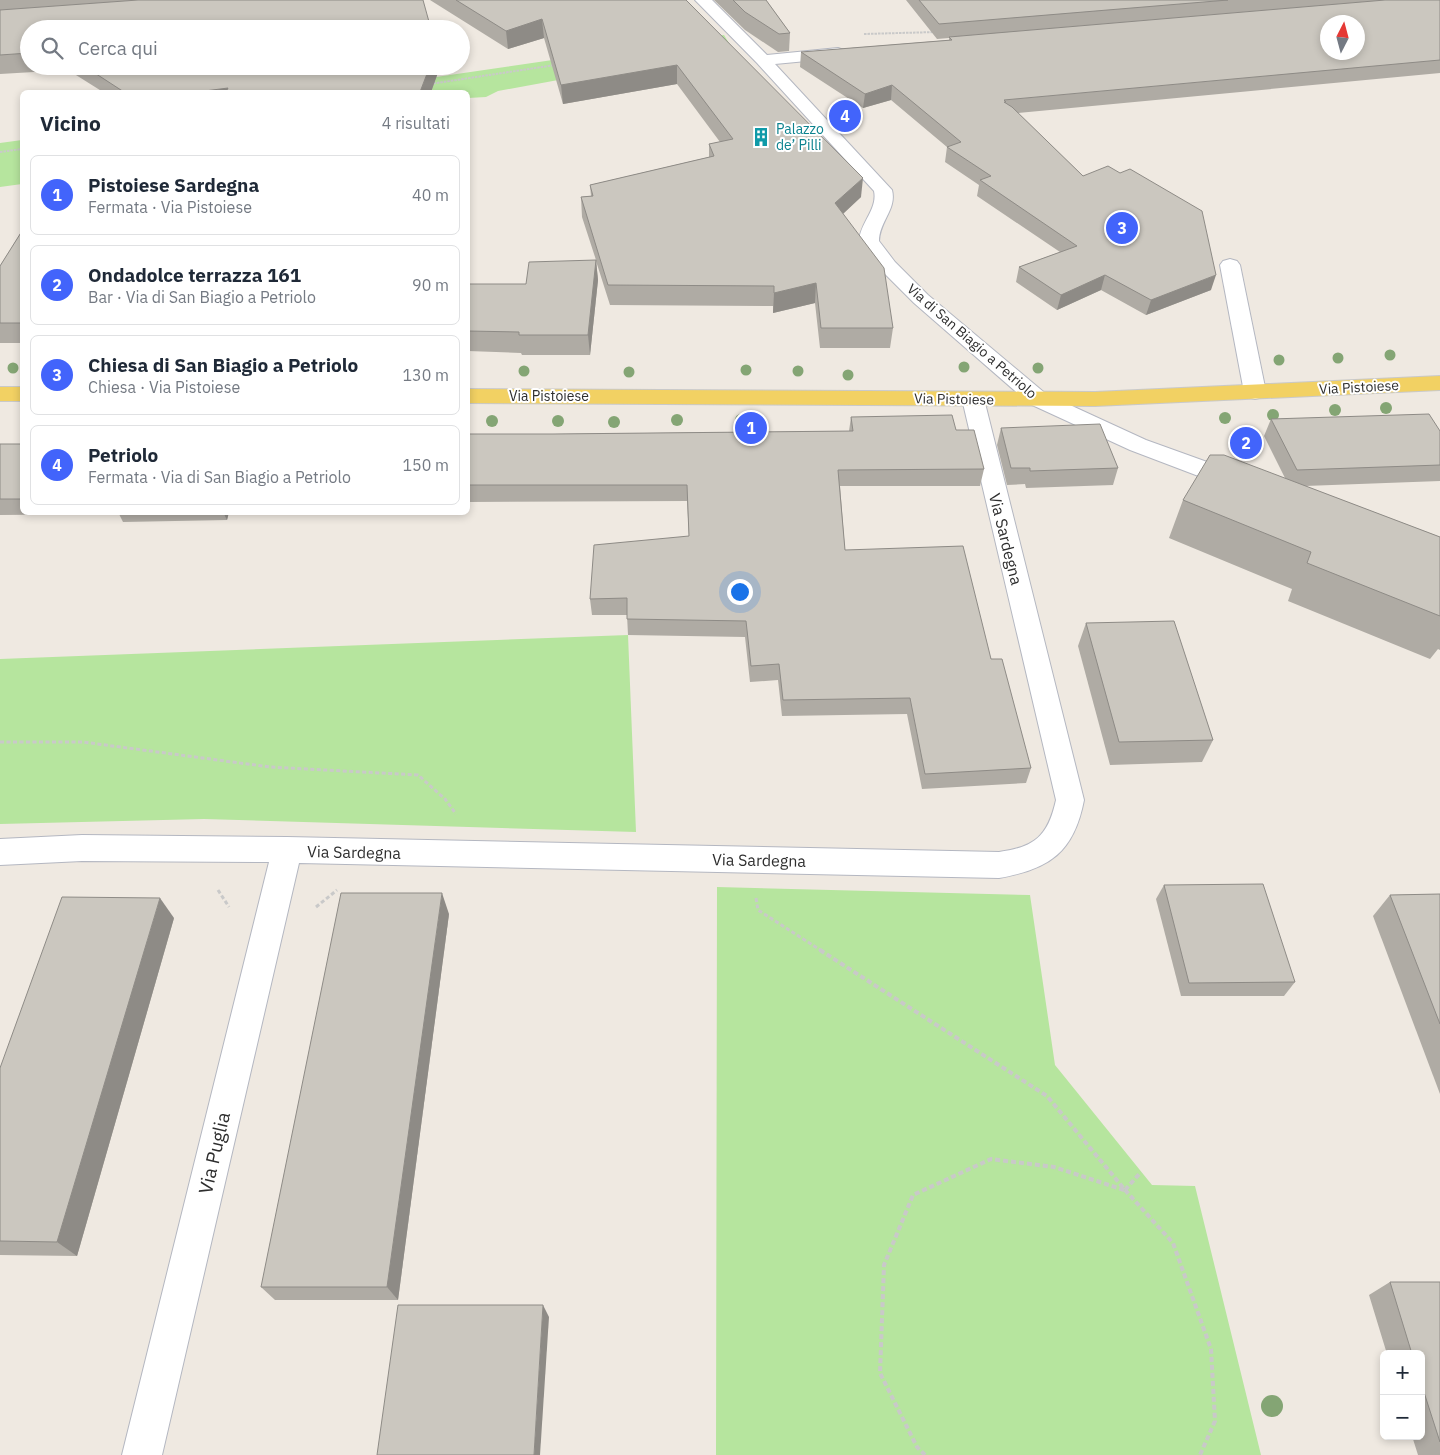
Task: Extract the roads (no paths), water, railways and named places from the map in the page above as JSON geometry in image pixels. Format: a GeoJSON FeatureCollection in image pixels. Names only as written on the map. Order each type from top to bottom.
{"type":"FeatureCollection","features":[{"type":"Feature","properties":{"kind":"main road","name":"Via Pistoiese"},"geometry":{"type":"LineString","coordinates":[[470,396],[1038,400],[1440,383]]}},
{"type":"Feature","properties":{"kind":"main road"},"geometry":{"type":"LineString","coordinates":[[0,394],[20,394]]}},
{"type":"Feature","properties":{"kind":"street","name":"Via di San Biagio a Petriolo"},"geometry":{"type":"LineString","coordinates":[[703,0],[763,60],[883,190],[883,204],[868,236],[871,245],[888,266],[921,299],[1038,400],[1138,444],[1257,490]]}},
{"type":"Feature","properties":{"kind":"street"},"geometry":{"type":"LineString","coordinates":[[763,60],[853,52]]}},
{"type":"Feature","properties":{"kind":"street"},"geometry":{"type":"LineString","coordinates":[[1230,264],[1255,392]]}},
{"type":"Feature","properties":{"kind":"street","name":"Via Sardegna"},"geometry":{"type":"LineString","coordinates":[[0,852],[82,848],[287,850],[999,865],[1022,862],[1036,856],[1053,843],[1062,827],[1070,800],[972,399]]}},
{"type":"Feature","properties":{"kind":"street","name":"Via Puglia"},"geometry":{"type":"LineString","coordinates":[[142,1455],[287,850]]}},
{"type":"Feature","properties":{"kind":"place","name":"Petriolo"},"geometry":{"type":"Point","coordinates":[845,116]}},
{"type":"Feature","properties":{"kind":"place","name":"Palazzo de’ Pilli"},"geometry":{"type":"Point","coordinates":[761,137]}},
{"type":"Feature","properties":{"kind":"place","name":"Chiesa di San Biagio a Petriolo"},"geometry":{"type":"Point","coordinates":[1122,228]}},
{"type":"Feature","properties":{"kind":"place","name":"Pistoiese Sardegna"},"geometry":{"type":"Point","coordinates":[751,428]}},
{"type":"Feature","properties":{"kind":"place","name":"Ondadolce terrazza 161"},"geometry":{"type":"Point","coordinates":[1246,443]}}]}
